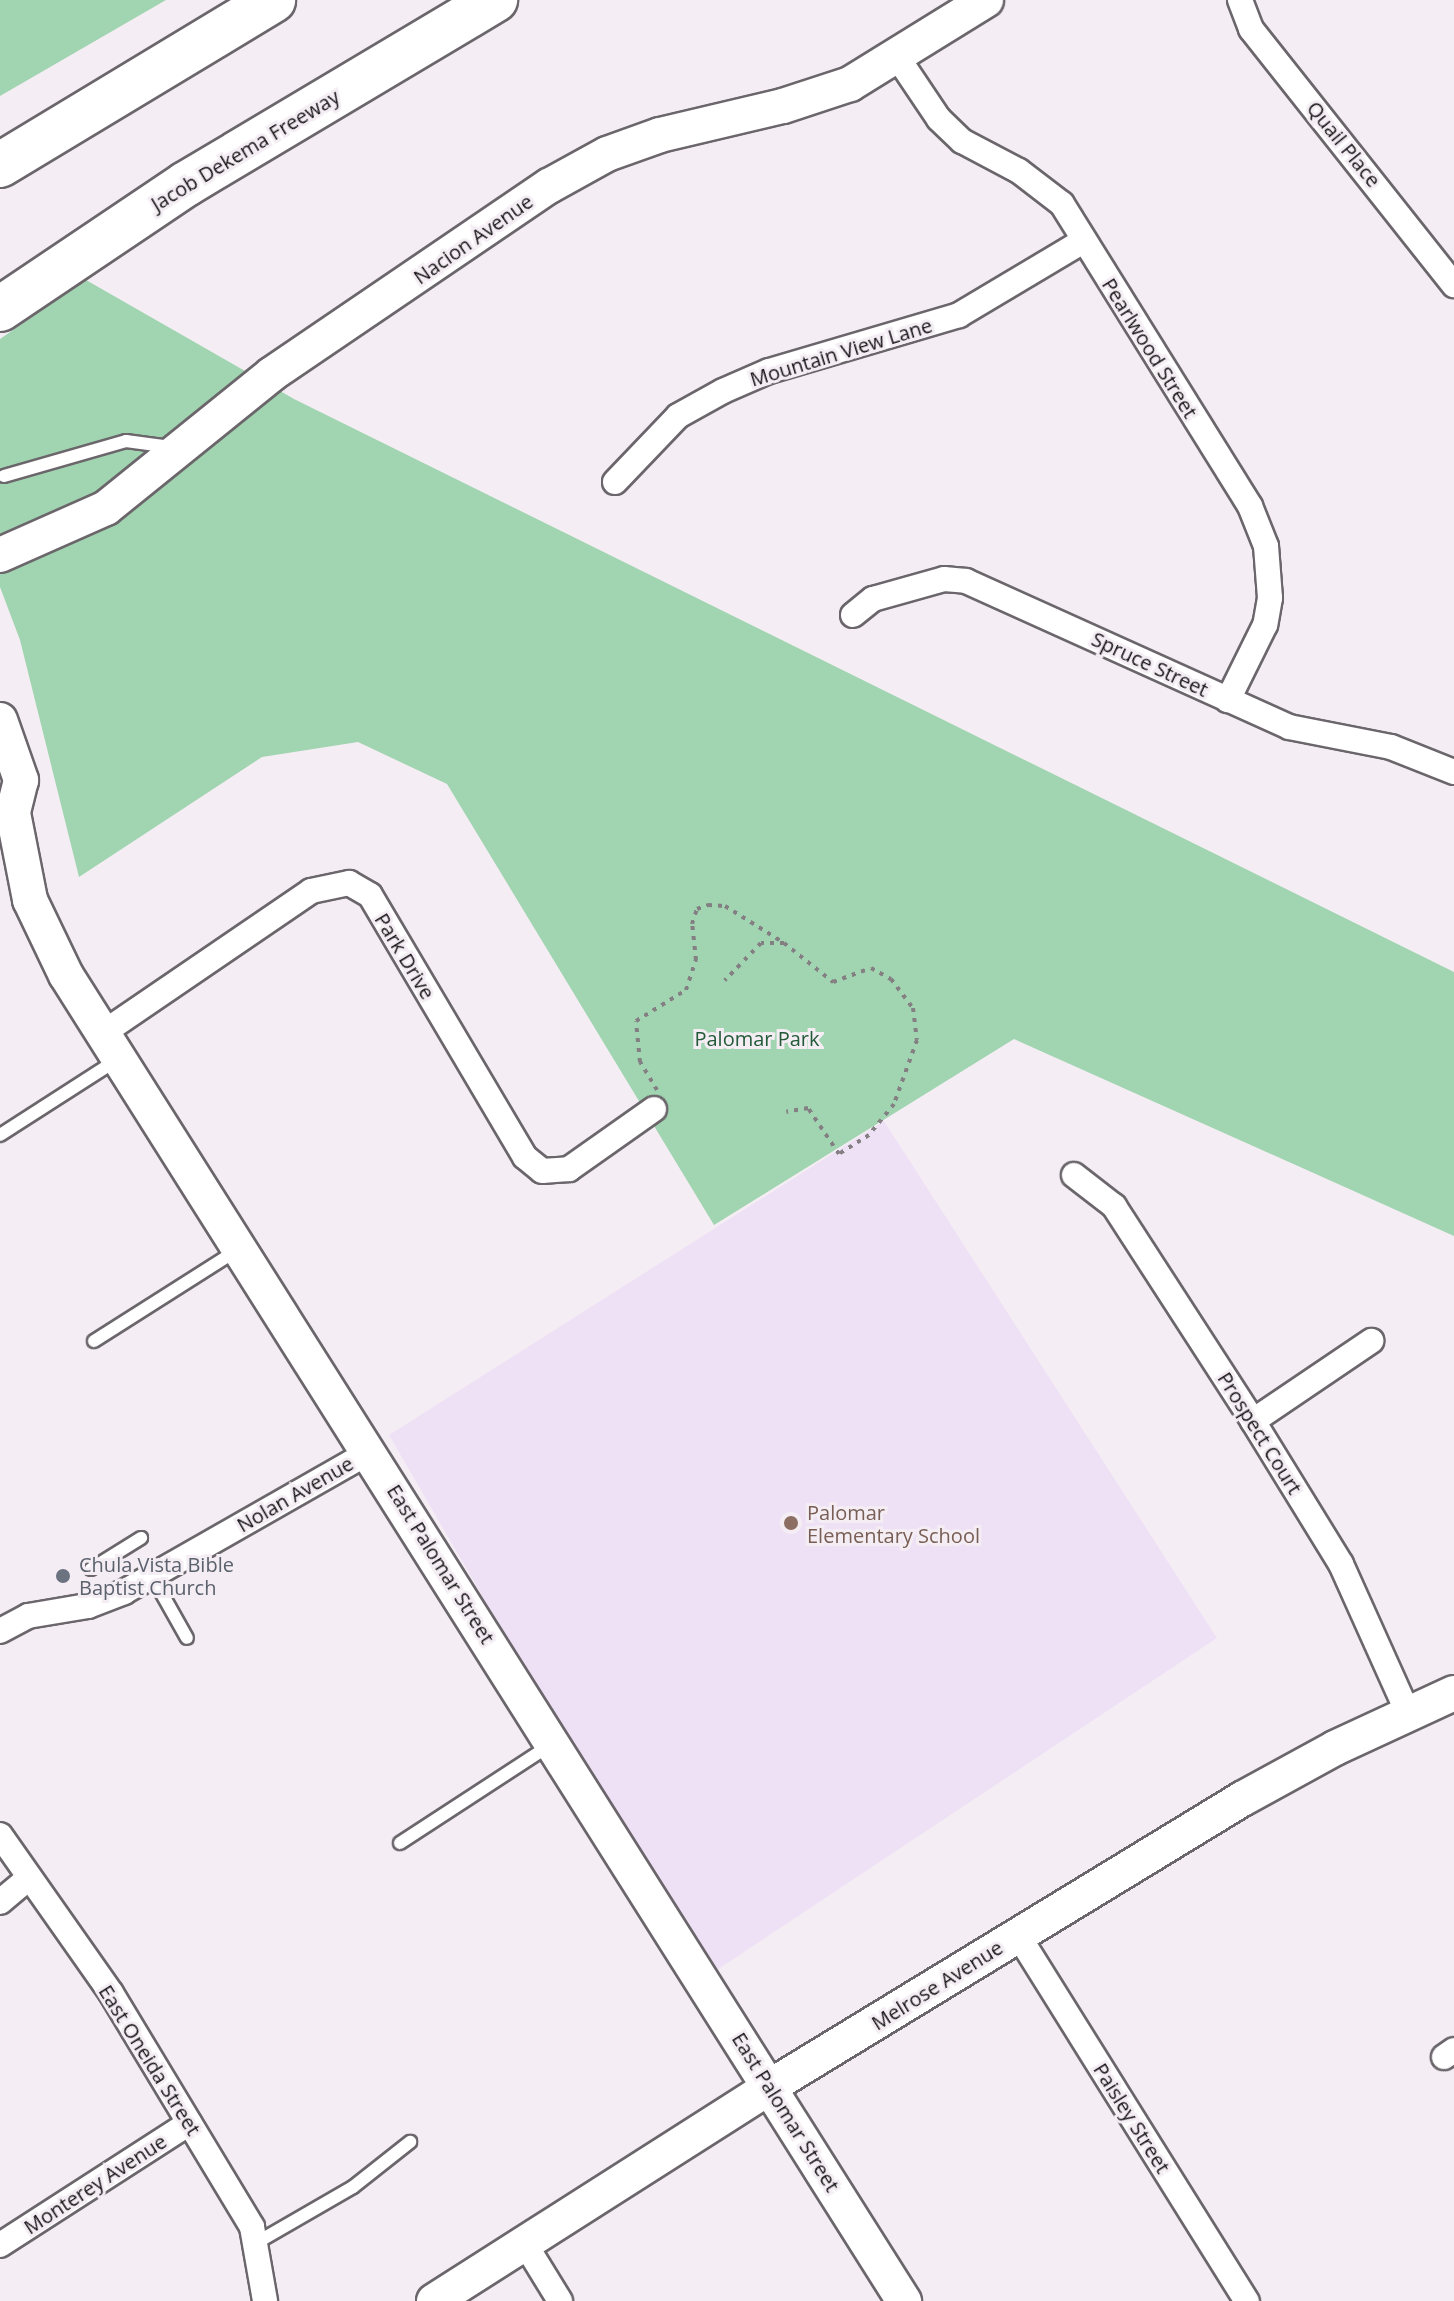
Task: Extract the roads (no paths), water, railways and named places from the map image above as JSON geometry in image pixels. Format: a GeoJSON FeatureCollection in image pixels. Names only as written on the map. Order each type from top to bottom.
{"type":"FeatureCollection","features":[{"type":"Feature","properties":{"kind":"highway"},"geometry":{"type":"LineString","coordinates":[[0,165],[273,0]]}},
{"type":"Feature","properties":{"kind":"highway","name":"Jacob Dekema Freeway"},"geometry":{"type":"LineString","coordinates":[[0,309],[186,184],[495,0]]}},
{"type":"Feature","properties":{"kind":"street","name":"Nacion Avenue"},"geometry":{"type":"LineString","coordinates":[[0,555],[106,508],[182,450],[272,374],[549,186],[607,154],[660,135],[814,98],[898,58],[986,0]]}},
{"type":"Feature","properties":{"kind":"street","name":"Quail Place"},"geometry":{"type":"LineString","coordinates":[[1240,0],[1251,29],[1454,285]]}},
{"type":"Feature","properties":{"kind":"street","name":"Pearlwood Street"},"geometry":{"type":"LineString","coordinates":[[898,58],[939,119],[962,141],[1019,171],[1062,204],[1250,506],[1266,546],[1270,598],[1265,625],[1228,700]]}},
{"type":"Feature","properties":{"kind":"street","name":"Mountain View Lane"},"geometry":{"type":"LineString","coordinates":[[615,482],[678,416],[723,391],[769,371],[959,315],[1083,241]]}},
{"type":"Feature","properties":{"kind":"street","name":"Spruce Street"},"geometry":{"type":"LineString","coordinates":[[853,615],[873,599],[944,579],[966,581],[1289,727],[1391,747],[1454,772]]}},
{"type":"Feature","properties":{"kind":"street","name":"East Palomar Street"},"geometry":{"type":"LineString","coordinates":[[0,720],[21,780],[4,810],[30,900],[66,975],[371,1451],[680,1952],[771,2086],[904,2301]]}},
{"type":"Feature","properties":{"kind":"street","name":"Park Drive"},"geometry":{"type":"LineString","coordinates":[[111,1046],[311,891],[349,883],[370,895],[525,1157],[542,1171],[569,1169],[656,1102]]}},
{"type":"Feature","properties":{"kind":"street","name":"Prospect Court"},"geometry":{"type":"LineString","coordinates":[[1074,1175],[1114,1206],[1253,1421],[1341,1564],[1409,1715]]}},
{"type":"Feature","properties":{"kind":"street"},"geometry":{"type":"LineString","coordinates":[[1253,1421],[1371,1341]]}},
{"type":"Feature","properties":{"kind":"street","name":"Nolan Avenue"},"geometry":{"type":"LineString","coordinates":[[0,1631],[28,1616],[88,1606],[152,1576],[371,1451]]}},
{"type":"Feature","properties":{"kind":"street","name":"Melrose Avenue"},"geometry":{"type":"LineString","coordinates":[[434,2301],[771,2086],[1283,1775],[1454,1693]]}},
{"type":"Feature","properties":{"kind":"street","name":"East Oneida Street"},"geometry":{"type":"LineString","coordinates":[[0,1835],[111,1993],[252,2227],[265,2301]]}},
{"type":"Feature","properties":{"kind":"street"},"geometry":{"type":"LineString","coordinates":[[0,1902],[29,1878]]}},
{"type":"Feature","properties":{"kind":"street","name":"Paisley Street"},"geometry":{"type":"LineString","coordinates":[[1018,1935],[1247,2301]]}},
{"type":"Feature","properties":{"kind":"street","name":"Monterey Avenue"},"geometry":{"type":"LineString","coordinates":[[0,2245],[189,2123]]}},
{"type":"Feature","properties":{"kind":"street"},"geometry":{"type":"LineString","coordinates":[[525,2244],[560,2301]]}},
{"type":"Feature","properties":{"kind":"lane"},"geometry":{"type":"LineString","coordinates":[[4,476],[126,441],[145,439],[182,450]]}},
{"type":"Feature","properties":{"kind":"lane"},"geometry":{"type":"LineString","coordinates":[[0,1135],[111,1046]]}},
{"type":"Feature","properties":{"kind":"lane"},"geometry":{"type":"LineString","coordinates":[[94,1341],[239,1249]]}},
{"type":"Feature","properties":{"kind":"lane"},"geometry":{"type":"LineString","coordinates":[[91,1569],[141,1538]]}},
{"type":"Feature","properties":{"kind":"lane"},"geometry":{"type":"LineString","coordinates":[[152,1576],[187,1638]]}},
{"type":"Feature","properties":{"kind":"lane"},"geometry":{"type":"LineString","coordinates":[[400,1843],[552,1744]]}},
{"type":"Feature","properties":{"kind":"lane"},"geometry":{"type":"LineString","coordinates":[[256,2243],[353,2187],[410,2142]]}},
{"type":"Feature","properties":{"kind":"place","name":"Palomar Elementary School"},"geometry":{"type":"Point","coordinates":[791,1523]}},
{"type":"Feature","properties":{"kind":"place","name":"Chula Vista Bible Baptist Church"},"geometry":{"type":"Point","coordinates":[63,1576]}},
{"type":"Feature","properties":{"kind":"park label","name":"Palomar Park"},"geometry":{"type":"Point","coordinates":[757,1038]}}]}
